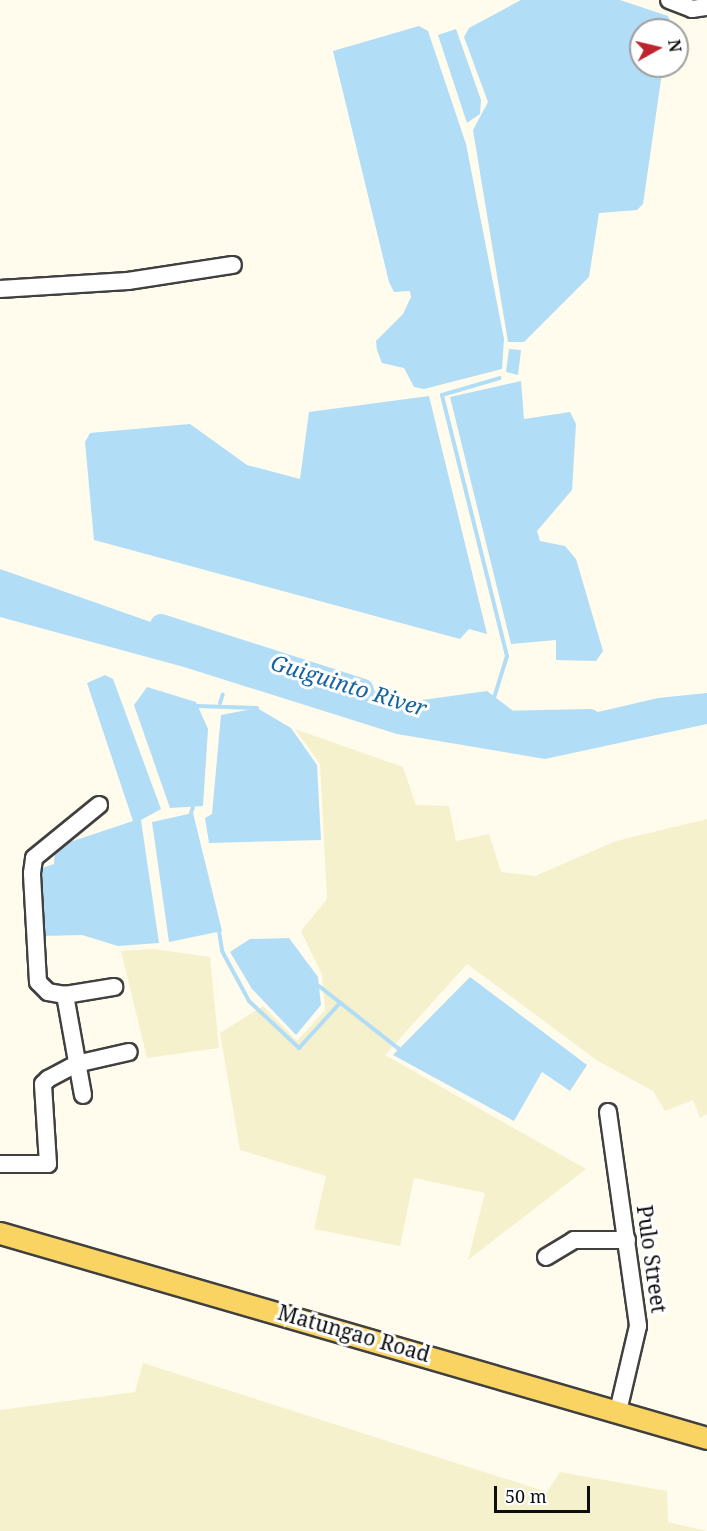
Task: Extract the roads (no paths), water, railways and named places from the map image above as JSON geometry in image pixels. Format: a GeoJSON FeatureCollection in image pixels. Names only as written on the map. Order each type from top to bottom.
{"type":"FeatureCollection","features":[{"type":"Feature","properties":{"kind":"main road","name":"Matungao Road"},"geometry":{"type":"LineString","coordinates":[[0,1233],[707,1438]]}},
{"type":"Feature","properties":{"kind":"street"},"geometry":{"type":"LineString","coordinates":[[669,0],[692,9],[707,7]]}},
{"type":"Feature","properties":{"kind":"street"},"geometry":{"type":"LineString","coordinates":[[0,289],[128,281],[233,265]]}},
{"type":"Feature","properties":{"kind":"street"},"geometry":{"type":"LineString","coordinates":[[99,805],[34,858],[32,873],[38,982],[48,992],[65,995],[114,987]]}},
{"type":"Feature","properties":{"kind":"street"},"geometry":{"type":"LineString","coordinates":[[65,995],[83,1095]]}},
{"type":"Feature","properties":{"kind":"street"},"geometry":{"type":"LineString","coordinates":[[0,1164],[48,1164],[43,1084],[76,1064],[129,1052]]}},
{"type":"Feature","properties":{"kind":"street","name":"Pulo Street"},"geometry":{"type":"LineString","coordinates":[[608,1112],[638,1326],[618,1411]]}},
{"type":"Feature","properties":{"kind":"street"},"geometry":{"type":"LineString","coordinates":[[546,1257],[574,1240],[627,1240]]}},
{"type":"Feature","properties":{"kind":"water"},"geometry":{"type":"Polygon","coordinates":[[[521,0],[620,0],[669,18],[629,18],[629,78],[661,78],[643,204],[637,210],[599,213],[589,277],[524,342],[508,342],[473,130],[488,102],[464,37],[469,28],[521,0]]]}},
{"type":"Feature","properties":{"kind":"water"},"geometry":{"type":"Polygon","coordinates":[[[419,26],[428,31],[466,144],[504,339],[502,369],[424,389],[414,387],[404,368],[382,363],[377,350],[376,341],[403,314],[411,297],[410,291],[394,292],[389,282],[333,51],[419,26]]]}},
{"type":"Feature","properties":{"kind":"water"},"geometry":{"type":"Polygon","coordinates":[[[456,29],[481,100],[480,114],[467,123],[438,35],[456,29]]]}},
{"type":"Feature","properties":{"kind":"water"},"geometry":{"type":"Polygon","coordinates":[[[509,349],[521,350],[518,375],[506,372],[509,349]]]}},
{"type":"Feature","properties":{"kind":"water"},"geometry":{"type":"Polygon","coordinates":[[[521,381],[524,419],[570,412],[576,424],[572,490],[537,531],[540,541],[565,546],[576,559],[603,651],[596,661],[556,660],[556,640],[511,644],[450,397],[521,381]]]}},
{"type":"Feature","properties":{"kind":"water"},"geometry":{"type":"Polygon","coordinates":[[[429,396],[487,634],[469,629],[460,639],[94,540],[85,442],[90,433],[190,424],[247,465],[300,479],[309,412],[429,396]]]}},
{"type":"Feature","properties":{"kind":"water"},"geometry":{"type":"Polygon","coordinates":[[[0,569],[273,665],[415,701],[487,691],[534,727],[658,698],[707,693],[707,724],[545,759],[397,734],[184,667],[0,617],[0,569]]]}},
{"type":"Feature","properties":{"kind":"water"},"geometry":{"type":"Polygon","coordinates":[[[105,675],[113,679],[161,809],[141,820],[159,943],[118,946],[82,935],[41,936],[36,870],[54,864],[55,847],[133,821],[87,683],[105,675]]]}},
{"type":"Feature","properties":{"kind":"water"},"geometry":{"type":"Polygon","coordinates":[[[147,687],[196,702],[208,729],[203,806],[170,808],[134,705],[147,687]]]}},
{"type":"Feature","properties":{"kind":"water"},"geometry":{"type":"Polygon","coordinates":[[[257,708],[291,728],[317,765],[321,840],[209,843],[205,818],[212,814],[221,715],[257,708]]]}},
{"type":"Feature","properties":{"kind":"water"},"geometry":{"type":"Polygon","coordinates":[[[193,813],[222,931],[169,942],[152,822],[193,813]]]}},
{"type":"Feature","properties":{"kind":"water"},"geometry":{"type":"Polygon","coordinates":[[[289,938],[318,977],[321,1005],[296,1035],[252,989],[230,952],[250,939],[289,938]]]}},
{"type":"Feature","properties":{"kind":"water"},"geometry":{"type":"Polygon","coordinates":[[[470,977],[587,1065],[570,1091],[542,1072],[514,1121],[393,1055],[470,977]]]}},
{"type":"Feature","properties":{"kind":"waterway"},"geometry":{"type":"LineString","coordinates":[[493,701],[507,656],[442,395],[500,378]]}},
{"type":"Feature","properties":{"kind":"waterway","name":"Guiguinto River"},"geometry":{"type":"LineString","coordinates":[[161,625],[363,690]]}},
{"type":"Feature","properties":{"kind":"waterway"},"geometry":{"type":"LineString","coordinates":[[220,703],[223,694]]}},
{"type":"Feature","properties":{"kind":"waterway"},"geometry":{"type":"LineString","coordinates":[[197,706],[257,708]]}},
{"type":"Feature","properties":{"kind":"waterway","name":"Guiguinto River"},"geometry":{"type":"LineString","coordinates":[[497,722],[590,720]]}},
{"type":"Feature","properties":{"kind":"waterway"},"geometry":{"type":"LineString","coordinates":[[191,813],[193,807]]}},
{"type":"Feature","properties":{"kind":"waterway"},"geometry":{"type":"LineString","coordinates":[[219,931],[222,951],[249,1001],[299,1048],[340,1003]]}},
{"type":"Feature","properties":{"kind":"waterway"},"geometry":{"type":"LineString","coordinates":[[319,986],[399,1049]]}}]}
